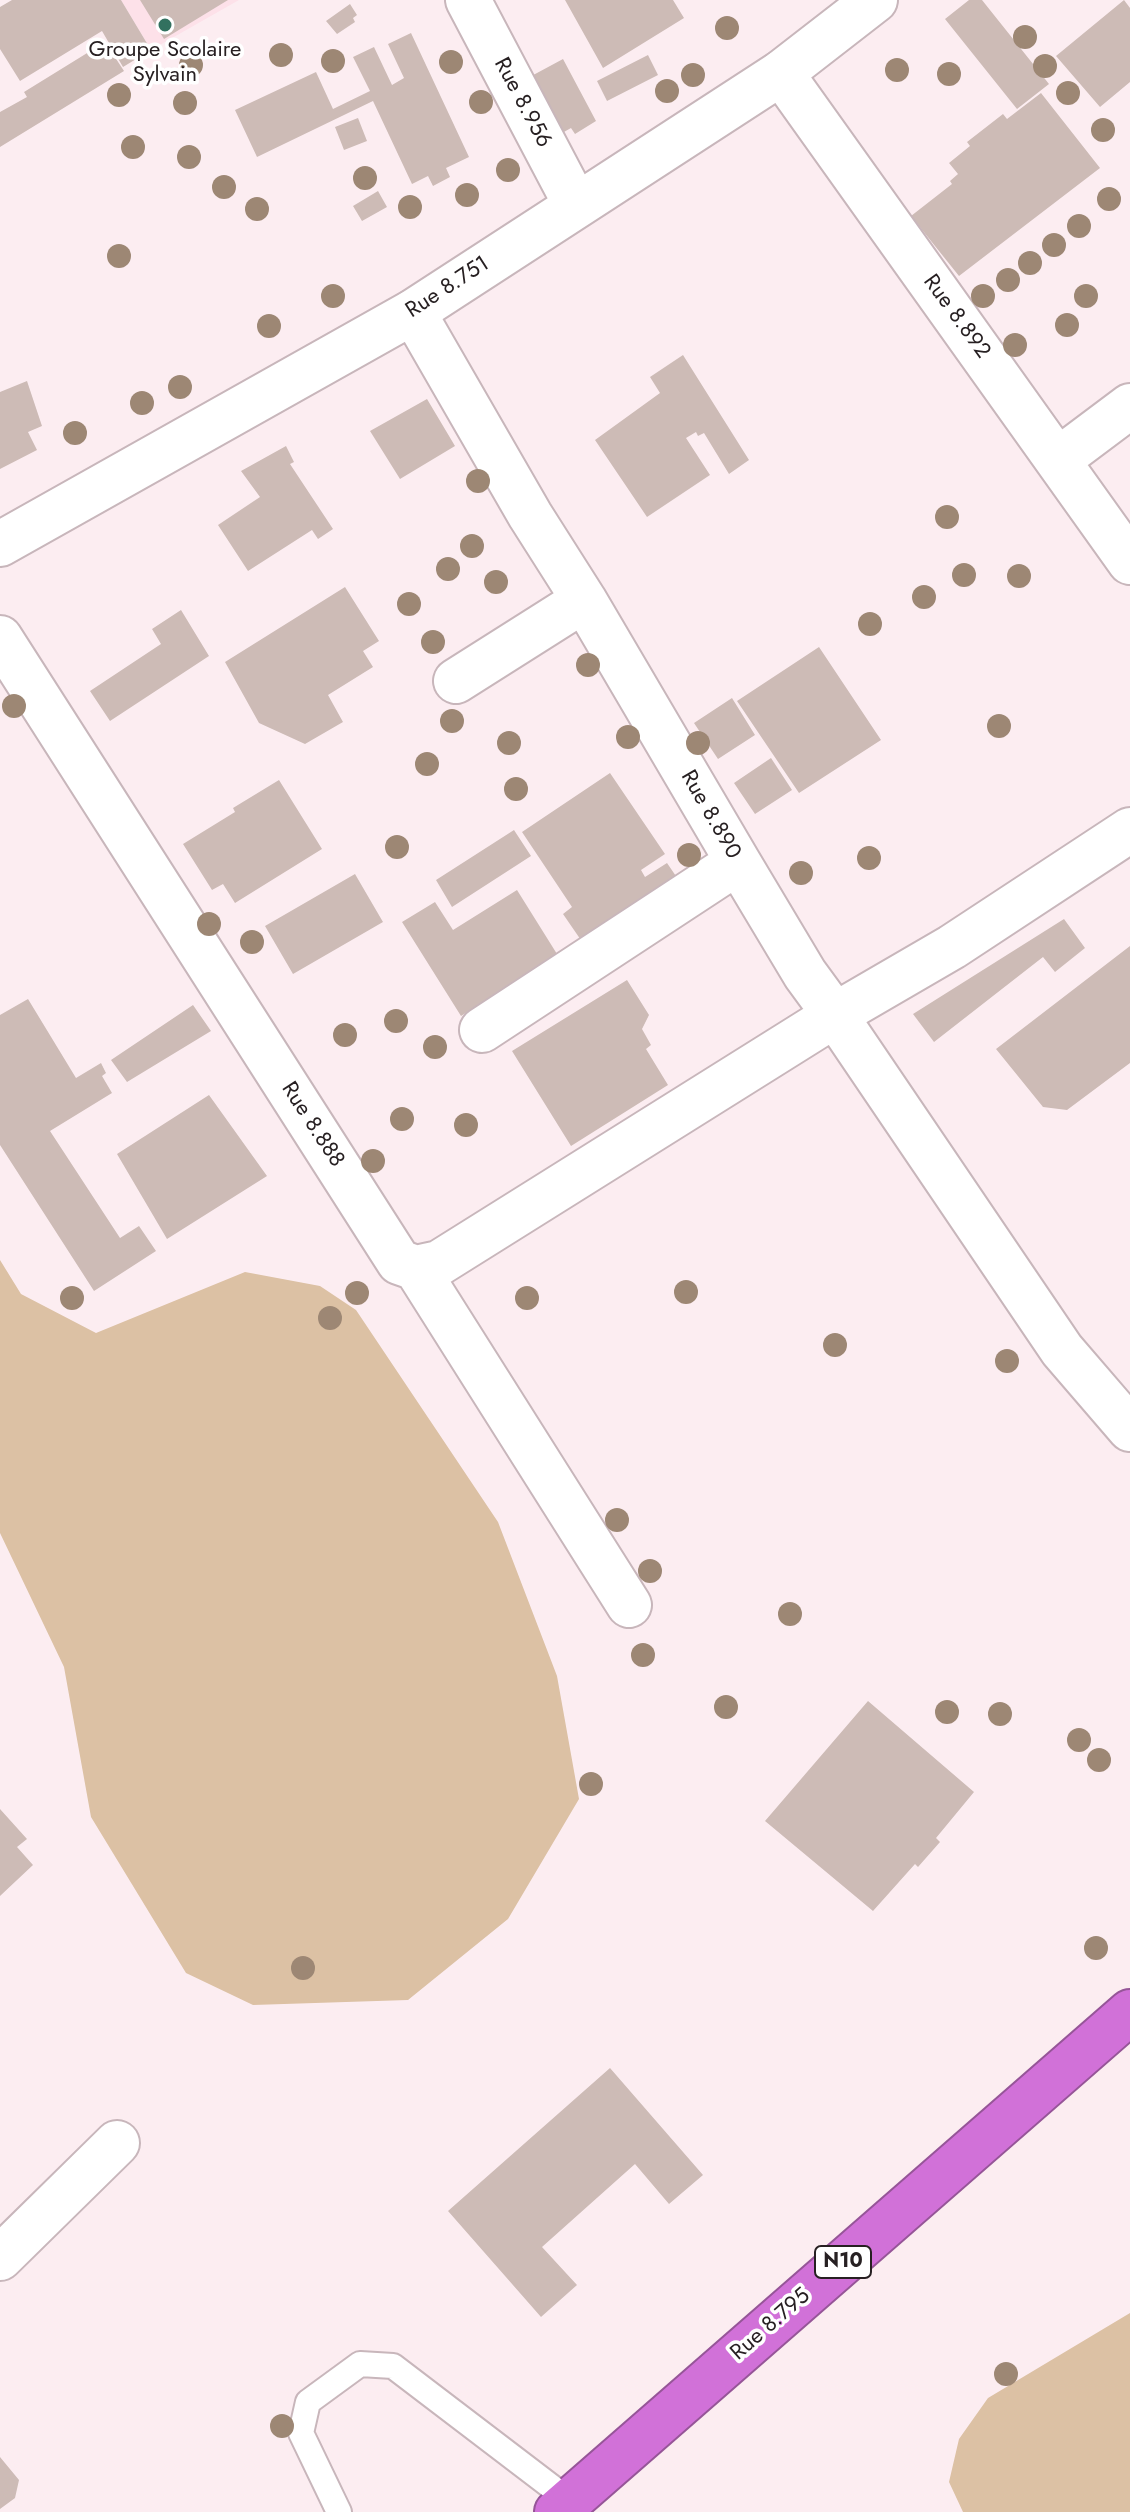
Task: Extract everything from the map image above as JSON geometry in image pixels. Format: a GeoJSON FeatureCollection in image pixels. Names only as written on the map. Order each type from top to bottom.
{"type":"FeatureCollection","features":[{"type":"Feature","properties":{"kind":"highway","name":"Rue 8.795"},"geometry":{"type":"LineString","coordinates":[[563,2506],[1130,2012]]}},
{"type":"Feature","properties":{"kind":"street","name":"Rue 8.956"},"geometry":{"type":"LineString","coordinates":[[468,0],[576,205]]}},
{"type":"Feature","properties":{"kind":"street","name":"Rue 8.751"},"geometry":{"type":"LineString","coordinates":[[0,544],[413,312],[781,73],[875,0]]}},
{"type":"Feature","properties":{"kind":"street","name":"Rue 8.892"},"geometry":{"type":"LineString","coordinates":[[781,73],[1130,562]]}},
{"type":"Feature","properties":{"kind":"street","name":"Rue 8.890"},"geometry":{"type":"LineString","coordinates":[[413,312],[530,515],[584,600],[805,974],[1062,1350],[1130,1429]]}},
{"type":"Feature","properties":{"kind":"street"},"geometry":{"type":"LineString","coordinates":[[1058,460],[1130,406]]}},
{"type":"Feature","properties":{"kind":"street"},"geometry":{"type":"LineString","coordinates":[[456,681],[584,600]]}},
{"type":"Feature","properties":{"kind":"street","name":"Rue 8.888"},"geometry":{"type":"LineString","coordinates":[[0,638],[399,1262],[416,1268],[629,1605]]}},
{"type":"Feature","properties":{"kind":"street"},"geometry":{"type":"LineString","coordinates":[[416,1268],[439,1263],[835,1015],[952,947],[1130,830]]}},
{"type":"Feature","properties":{"kind":"street"},"geometry":{"type":"LineString","coordinates":[[482,1030],[738,862]]}},
{"type":"Feature","properties":{"kind":"street"},"geometry":{"type":"LineString","coordinates":[[0,2258],[117,2143]]}},
{"type":"Feature","properties":{"kind":"lane"},"geometry":{"type":"LineString","coordinates":[[339,2512],[301,2433],[308,2402],[360,2364],[393,2366],[563,2506]]}},
{"type":"Feature","properties":{"kind":"shaded area","name":"Groupe Scolaire Sylvain"},"geometry":{"type":"Polygon","coordinates":[[[121,0],[239,0],[151,50],[121,0]]]}},
{"type":"Feature","properties":{"kind":"shaded area"},"geometry":{"type":"Polygon","coordinates":[[[0,1260],[21,1294],[96,1333],[245,1272],[320,1286],[356,1310],[498,1522],[557,1676],[579,1799],[508,1919],[408,2000],[253,2005],[186,1973],[91,1817],[64,1667],[0,1533],[0,1260]]]}},
{"type":"Feature","properties":{"kind":"shaded area"},"geometry":{"type":"Polygon","coordinates":[[[1130,2313],[1130,2512],[963,2512],[949,2482],[959,2439],[988,2398],[1130,2313]]]}},
{"type":"Feature","properties":{"kind":"building"},"geometry":{"type":"Polygon","coordinates":[[[12,0],[121,0],[151,50],[123,67],[102,31],[20,81],[0,49],[0,7],[12,0]]]}},
{"type":"Feature","properties":{"kind":"building"},"geometry":{"type":"Polygon","coordinates":[[[140,0],[228,0],[164,39],[140,0]]]}},
{"type":"Feature","properties":{"kind":"building"},"geometry":{"type":"Polygon","coordinates":[[[565,0],[673,0],[684,18],[603,68],[565,0]]]}},
{"type":"Feature","properties":{"kind":"building"},"geometry":{"type":"Polygon","coordinates":[[[969,0],[982,0],[1049,84],[1017,109],[945,19],[969,0]]]}},
{"type":"Feature","properties":{"kind":"building"},"geometry":{"type":"Polygon","coordinates":[[[1124,0],[1130,8],[1130,82],[1100,107],[1056,56],[1124,0]]]}},
{"type":"Feature","properties":{"kind":"building"},"geometry":{"type":"Polygon","coordinates":[[[350,4],[357,15],[353,18],[355,22],[337,34],[326,21],[350,4]]]}},
{"type":"Feature","properties":{"kind":"building"},"geometry":{"type":"Polygon","coordinates":[[[411,33],[469,157],[446,168],[450,177],[433,186],[428,176],[412,184],[373,101],[257,157],[235,110],[316,72],[333,109],[370,91],[353,57],[374,47],[392,85],[404,78],[388,44],[411,33]]]}},
{"type":"Feature","properties":{"kind":"building"},"geometry":{"type":"Polygon","coordinates":[[[105,42],[124,71],[0,147],[0,112],[27,97],[24,92],[105,42]]]}},
{"type":"Feature","properties":{"kind":"building"},"geometry":{"type":"Polygon","coordinates":[[[648,55],[658,75],[607,101],[597,81],[648,55]]]}},
{"type":"Feature","properties":{"kind":"building"},"geometry":{"type":"Polygon","coordinates":[[[563,59],[596,121],[575,134],[571,128],[555,137],[524,80],[563,59]]]}},
{"type":"Feature","properties":{"kind":"building"},"geometry":{"type":"Polygon","coordinates":[[[1041,93],[1100,168],[959,276],[911,216],[952,184],[950,181],[958,174],[949,163],[970,146],[967,142],[1003,114],[1007,119],[1041,93]]]}},
{"type":"Feature","properties":{"kind":"building"},"geometry":{"type":"Polygon","coordinates":[[[358,118],[367,141],[344,150],[335,127],[358,118]]]}},
{"type":"Feature","properties":{"kind":"building"},"geometry":{"type":"Polygon","coordinates":[[[378,191],[387,207],[362,221],[353,206],[378,191]]]}},
{"type":"Feature","properties":{"kind":"building"},"geometry":{"type":"Polygon","coordinates":[[[683,355],[749,460],[729,474],[704,433],[698,436],[696,432],[686,438],[710,475],[647,517],[595,440],[660,393],[650,377],[683,355]]]}},
{"type":"Feature","properties":{"kind":"building"},"geometry":{"type":"Polygon","coordinates":[[[27,381],[42,426],[28,432],[37,450],[0,469],[0,392],[27,381]]]}},
{"type":"Feature","properties":{"kind":"building"},"geometry":{"type":"Polygon","coordinates":[[[427,399],[455,446],[400,479],[370,431],[427,399]]]}},
{"type":"Feature","properties":{"kind":"building"},"geometry":{"type":"Polygon","coordinates":[[[286,446],[294,462],[290,464],[333,529],[318,539],[312,530],[248,571],[218,525],[260,497],[241,471],[286,446]]]}},
{"type":"Feature","properties":{"kind":"building"},"geometry":{"type":"Polygon","coordinates":[[[345,587],[379,641],[363,651],[373,667],[328,695],[343,722],[305,744],[259,723],[225,662],[345,587]]]}},
{"type":"Feature","properties":{"kind":"building"},"geometry":{"type":"Polygon","coordinates":[[[181,610],[209,656],[110,721],[90,691],[161,644],[152,629],[181,610]]]}},
{"type":"Feature","properties":{"kind":"building"},"geometry":{"type":"Polygon","coordinates":[[[819,647],[881,740],[799,793],[737,701],[819,647]]]}},
{"type":"Feature","properties":{"kind":"building"},"geometry":{"type":"Polygon","coordinates":[[[732,698],[755,735],[718,759],[694,723],[732,698]]]}},
{"type":"Feature","properties":{"kind":"building"},"geometry":{"type":"Polygon","coordinates":[[[771,758],[792,790],[755,814],[734,783],[771,758]]]}},
{"type":"Feature","properties":{"kind":"building"},"geometry":{"type":"Polygon","coordinates":[[[610,773],[665,854],[641,870],[645,877],[667,863],[680,882],[585,946],[563,914],[572,907],[522,832],[610,773]]]}},
{"type":"Feature","properties":{"kind":"building"},"geometry":{"type":"Polygon","coordinates":[[[279,780],[322,849],[235,903],[223,884],[212,890],[183,844],[279,780]]]}},
{"type":"Feature","properties":{"kind":"building"},"geometry":{"type":"Polygon","coordinates":[[[514,830],[531,856],[452,907],[436,880],[514,830]]]}},
{"type":"Feature","properties":{"kind":"building"},"geometry":{"type":"Polygon","coordinates":[[[355,874],[383,922],[293,974],[265,926],[355,874]]]}},
{"type":"Feature","properties":{"kind":"building"},"geometry":{"type":"Polygon","coordinates":[[[517,890],[557,954],[461,1016],[402,922],[435,902],[453,930],[517,890]]]}},
{"type":"Feature","properties":{"kind":"building"},"geometry":{"type":"Polygon","coordinates":[[[1064,919],[1085,948],[1055,972],[1043,957],[934,1042],[913,1014],[1064,919]]]}},
{"type":"Feature","properties":{"kind":"building"},"geometry":{"type":"Polygon","coordinates":[[[1130,946],[1130,1063],[1067,1110],[1043,1107],[996,1049],[1130,946]]]}},
{"type":"Feature","properties":{"kind":"building"},"geometry":{"type":"Polygon","coordinates":[[[627,980],[649,1015],[642,1029],[651,1045],[646,1049],[668,1085],[571,1146],[512,1051],[627,980]]]}},
{"type":"Feature","properties":{"kind":"building"},"geometry":{"type":"Polygon","coordinates":[[[28,999],[76,1078],[101,1063],[106,1073],[102,1076],[112,1093],[50,1131],[120,1238],[139,1226],[156,1251],[94,1291],[0,1145],[0,1015],[28,999]]]}},
{"type":"Feature","properties":{"kind":"building"},"geometry":{"type":"Polygon","coordinates":[[[193,1005],[211,1031],[127,1082],[111,1060],[193,1005]]]}},
{"type":"Feature","properties":{"kind":"building"},"geometry":{"type":"Polygon","coordinates":[[[209,1095],[267,1176],[167,1239],[117,1154],[209,1095]]]}},
{"type":"Feature","properties":{"kind":"building"},"geometry":{"type":"Polygon","coordinates":[[[868,1701],[974,1792],[936,1838],[940,1842],[918,1867],[915,1864],[873,1911],[765,1821],[868,1701]]]}},
{"type":"Feature","properties":{"kind":"building"},"geometry":{"type":"Polygon","coordinates":[[[0,1809],[27,1839],[17,1847],[33,1865],[0,1896],[0,1809]]]}},
{"type":"Feature","properties":{"kind":"building"},"geometry":{"type":"Polygon","coordinates":[[[610,2068],[703,2175],[669,2204],[635,2164],[542,2247],[577,2285],[541,2317],[448,2211],[610,2068]]]}},
{"type":"Feature","properties":{"kind":"building"},"geometry":{"type":"Polygon","coordinates":[[[0,2457],[19,2480],[15,2498],[0,2509],[0,2457]]]}},
{"type":"Feature","properties":{"kind":"place","name":"Groupe Scolaire Sylvain"},"geometry":{"type":"Point","coordinates":[165,25]}}]}
